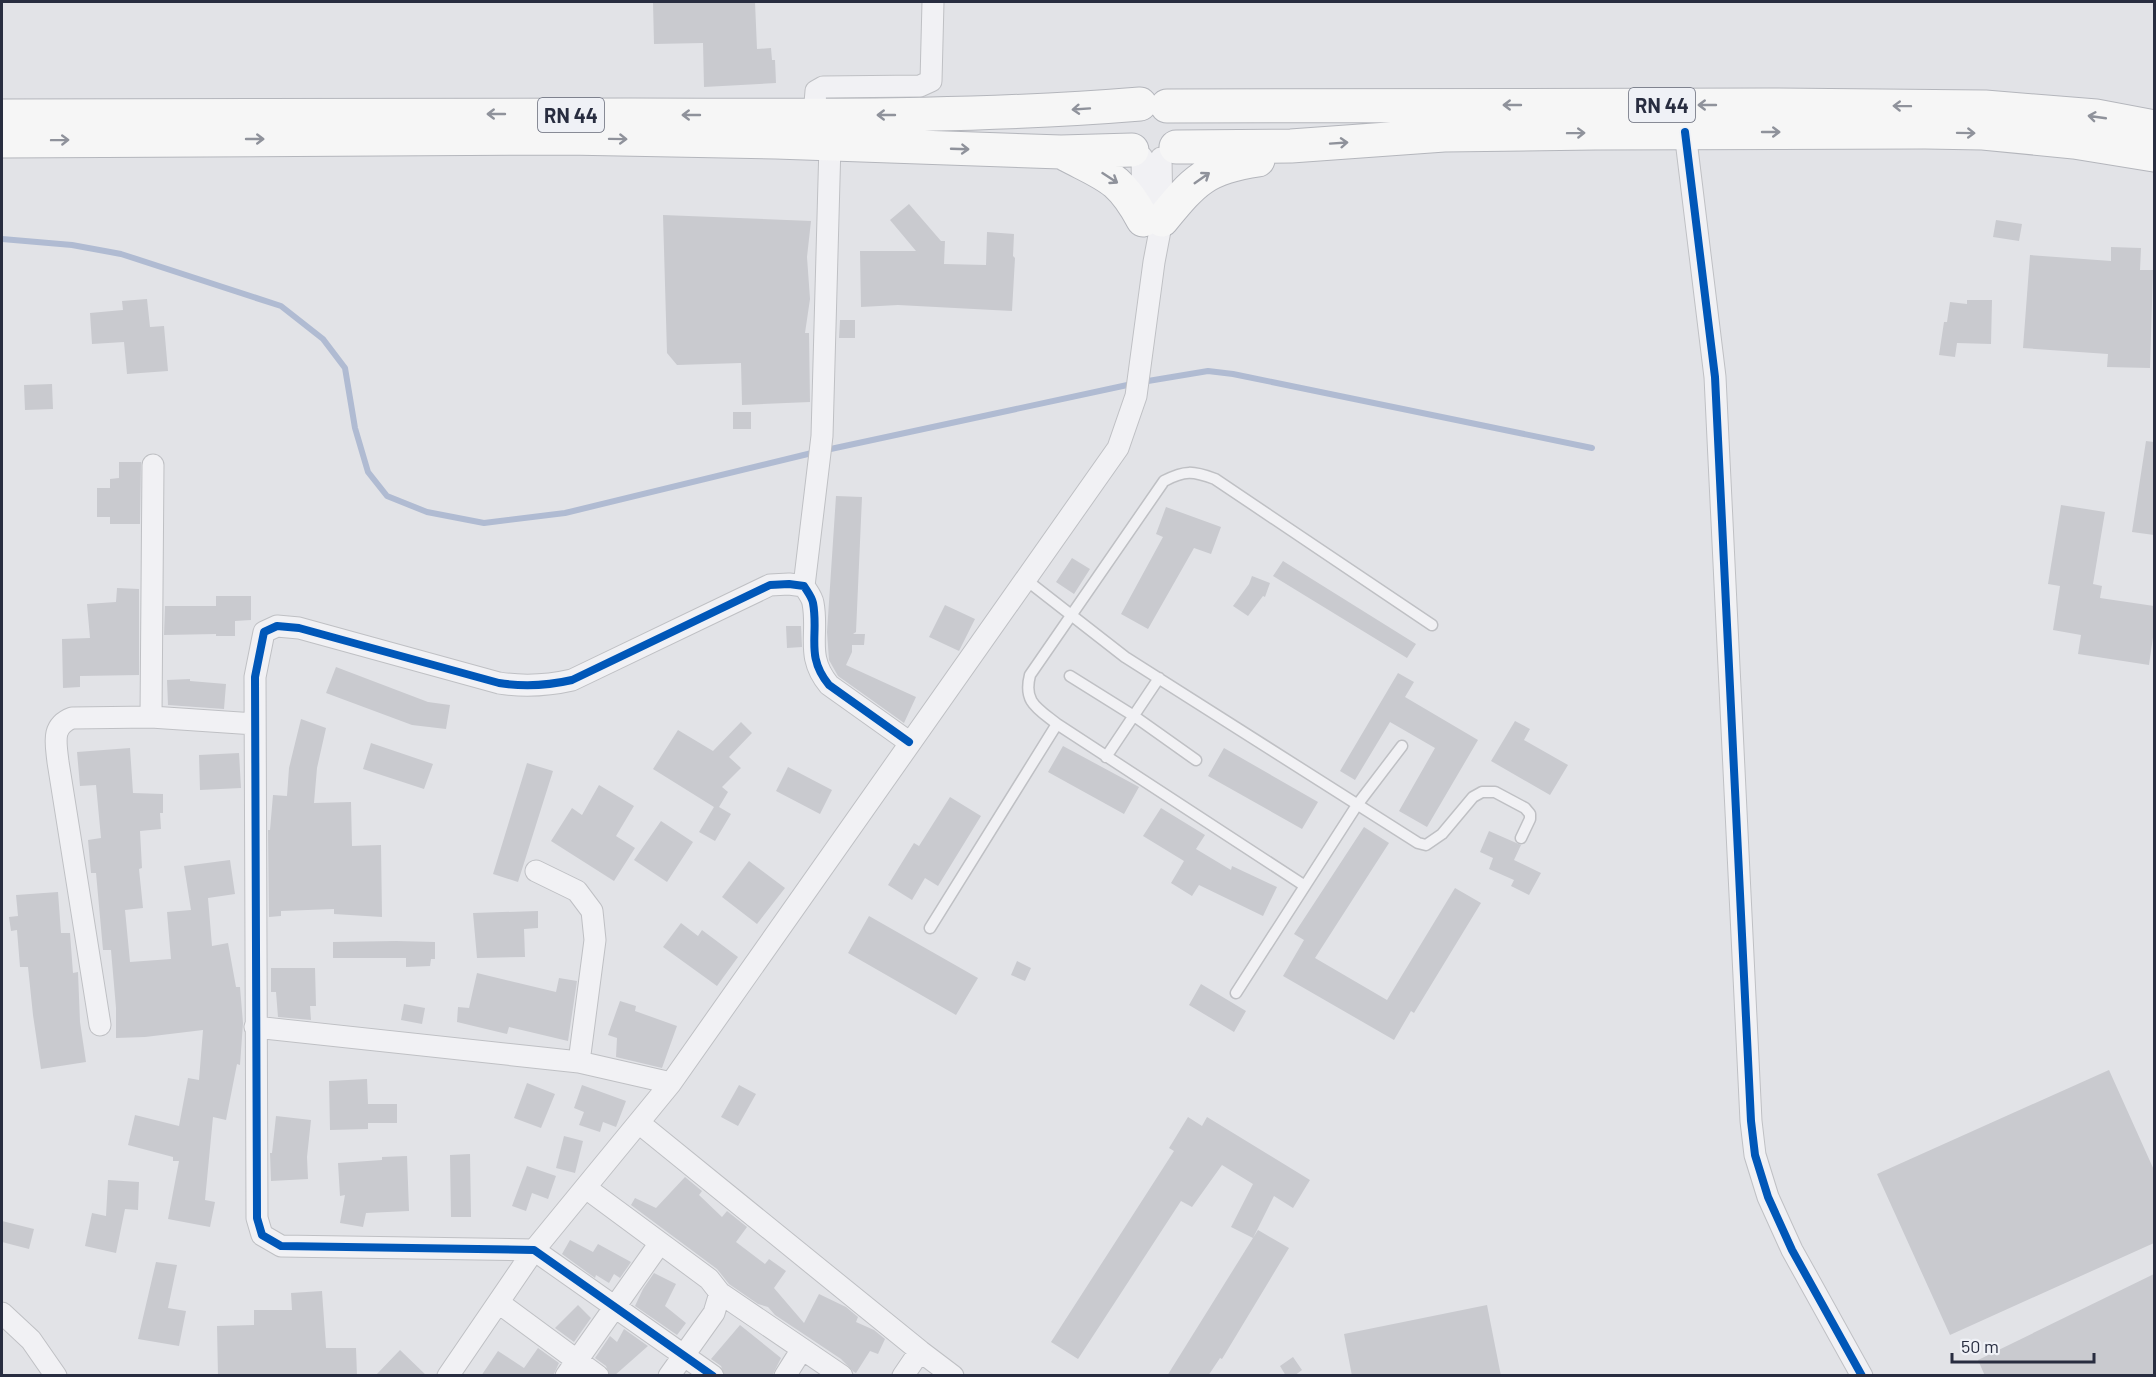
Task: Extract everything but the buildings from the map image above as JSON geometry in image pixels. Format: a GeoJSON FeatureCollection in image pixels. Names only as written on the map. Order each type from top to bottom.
{"type":"FeatureCollection","features":[{"type":"Feature","properties":{"kind":"highway","name":"RN 44"},"geometry":{"type":"LineString","coordinates":[[2,116],[303,113],[814,115],[1066,110],[1154,105],[1770,105],[1985,107],[2096,116],[2154,126]]}},
{"type":"Feature","properties":{"kind":"highway"},"geometry":{"type":"LineString","coordinates":[[1154,105],[1175,112],[1181,129],[1153,153],[1124,136],[1124,127],[1132,110],[1154,105]]}},
{"type":"Feature","properties":{"kind":"highway","name":"RN 44"},"geometry":{"type":"LineString","coordinates":[[2,141],[567,138],[1153,153],[1444,135],[1685,132],[1983,133],[2074,142],[2154,154]]}},
{"type":"Feature","properties":{"kind":"highway"},"geometry":{"type":"LineString","coordinates":[[1061,152],[1107,175],[1120,185],[1132,201],[1152,220],[1212,171],[1223,166],[1263,159],[1291,146]]}},
{"type":"Feature","properties":{"kind":"street"},"geometry":{"type":"LineString","coordinates":[[814,115],[816,91],[823,87],[920,86],[931,81],[933,2]]}},
{"type":"Feature","properties":{"kind":"street"},"geometry":{"type":"LineString","coordinates":[[1685,132],[1715,377],[1751,1121],[1755,1155],[1768,1197],[1792,1250],[1862,1376]]}},
{"type":"Feature","properties":{"kind":"street"},"geometry":{"type":"LineString","coordinates":[[830,144],[822,436],[804,586],[813,600],[814,659],[819,674],[829,686],[909,742]]}},
{"type":"Feature","properties":{"kind":"street"},"geometry":{"type":"LineString","coordinates":[[448,1376],[534,1250],[671,1083],[1118,448],[1136,396],[1154,262],[1153,153]]}},
{"type":"Feature","properties":{"kind":"street"},"geometry":{"type":"LineString","coordinates":[[151,717],[153,465]]}},
{"type":"Feature","properties":{"kind":"street"},"geometry":{"type":"LineString","coordinates":[[713,1376],[534,1250],[281,1246],[262,1235],[257,1218],[255,677],[264,632],[277,626],[299,628],[499,682],[522,687],[548,686],[572,680],[770,585],[804,586]]}},
{"type":"Feature","properties":{"kind":"street"},"geometry":{"type":"LineString","coordinates":[[100,1025],[58,762],[56,743],[58,726],[63,721],[72,718],[151,717],[255,724]]}},
{"type":"Feature","properties":{"kind":"street"},"geometry":{"type":"LineString","coordinates":[[536,871],[577,891],[592,911],[595,940],[579,1062]]}},
{"type":"Feature","properties":{"kind":"street"},"geometry":{"type":"LineString","coordinates":[[255,1027],[579,1062],[671,1083]]}},
{"type":"Feature","properties":{"kind":"street"},"geometry":{"type":"LineString","coordinates":[[639,1123],[920,1352],[953,1376]]}},
{"type":"Feature","properties":{"kind":"street"},"geometry":{"type":"LineString","coordinates":[[586,1188],[709,1279],[720,1293],[842,1376]]}},
{"type":"Feature","properties":{"kind":"street"},"geometry":{"type":"LineString","coordinates":[[572,1368],[660,1243]]}},
{"type":"Feature","properties":{"kind":"street"},"geometry":{"type":"LineString","coordinates":[[669,1376],[714,1313],[720,1293]]}},
{"type":"Feature","properties":{"kind":"street"},"geometry":{"type":"LineString","coordinates":[[499,1303],[572,1368],[598,1376]]}},
{"type":"Feature","properties":{"kind":"street"},"geometry":{"type":"LineString","coordinates":[[2,1313],[31,1340],[56,1376]]}},
{"type":"Feature","properties":{"kind":"street"},"geometry":{"type":"LineString","coordinates":[[785,1376],[802,1349]]}},
{"type":"Feature","properties":{"kind":"street"},"geometry":{"type":"LineString","coordinates":[[903,1376],[920,1352]]}},
{"type":"Feature","properties":{"kind":"lane"},"geometry":{"type":"LineString","coordinates":[[1305,886],[1057,724],[1030,700],[1027,688],[1030,675],[1164,481],[1177,474],[1195,471],[1215,480],[1432,625]]}},
{"type":"Feature","properties":{"kind":"lane"},"geometry":{"type":"LineString","coordinates":[[1025,579],[1125,657],[1418,843],[1426,845],[1442,834],[1473,797],[1482,792],[1495,792],[1525,808],[1530,814],[1530,819],[1521,838]]}},
{"type":"Feature","properties":{"kind":"lane"},"geometry":{"type":"LineString","coordinates":[[1070,676],[1134,716],[1196,760]]}},
{"type":"Feature","properties":{"kind":"lane"},"geometry":{"type":"LineString","coordinates":[[1106,756],[1159,678]]}},
{"type":"Feature","properties":{"kind":"lane"},"geometry":{"type":"LineString","coordinates":[[930,928],[1057,724]]}},
{"type":"Feature","properties":{"kind":"lane"},"geometry":{"type":"LineString","coordinates":[[1236,993],[1357,805],[1401,746]]}},
{"type":"Feature","properties":{"kind":"waterway"},"geometry":{"type":"LineString","coordinates":[[2,239],[72,245],[121,254],[281,306],[323,339],[345,368],[355,428],[368,472],[387,496],[427,512],[484,523],[565,513],[816,452]]}},
{"type":"Feature","properties":{"kind":"waterway"},"geometry":{"type":"LineString","coordinates":[[1142,382],[1208,371],[1233,374],[1592,448]]}},
{"type":"Feature","properties":{"kind":"waterway"},"geometry":{"type":"LineString","coordinates":[[826,450],[1132,384]]}},
{"type":"Feature","properties":{"kind":"cycle path"},"geometry":{"type":"LineString","coordinates":[[1685,132],[1715,377],[1751,1121],[1755,1155],[1768,1197],[1792,1250],[1862,1376]]}},
{"type":"Feature","properties":{"kind":"cycle path"},"geometry":{"type":"LineString","coordinates":[[713,1376],[534,1250],[281,1246],[262,1235],[257,1218],[255,677],[264,632],[277,626],[299,628],[499,683],[544,685],[572,680],[770,585],[804,586],[813,603],[817,664],[829,685],[909,742]]}}]}
